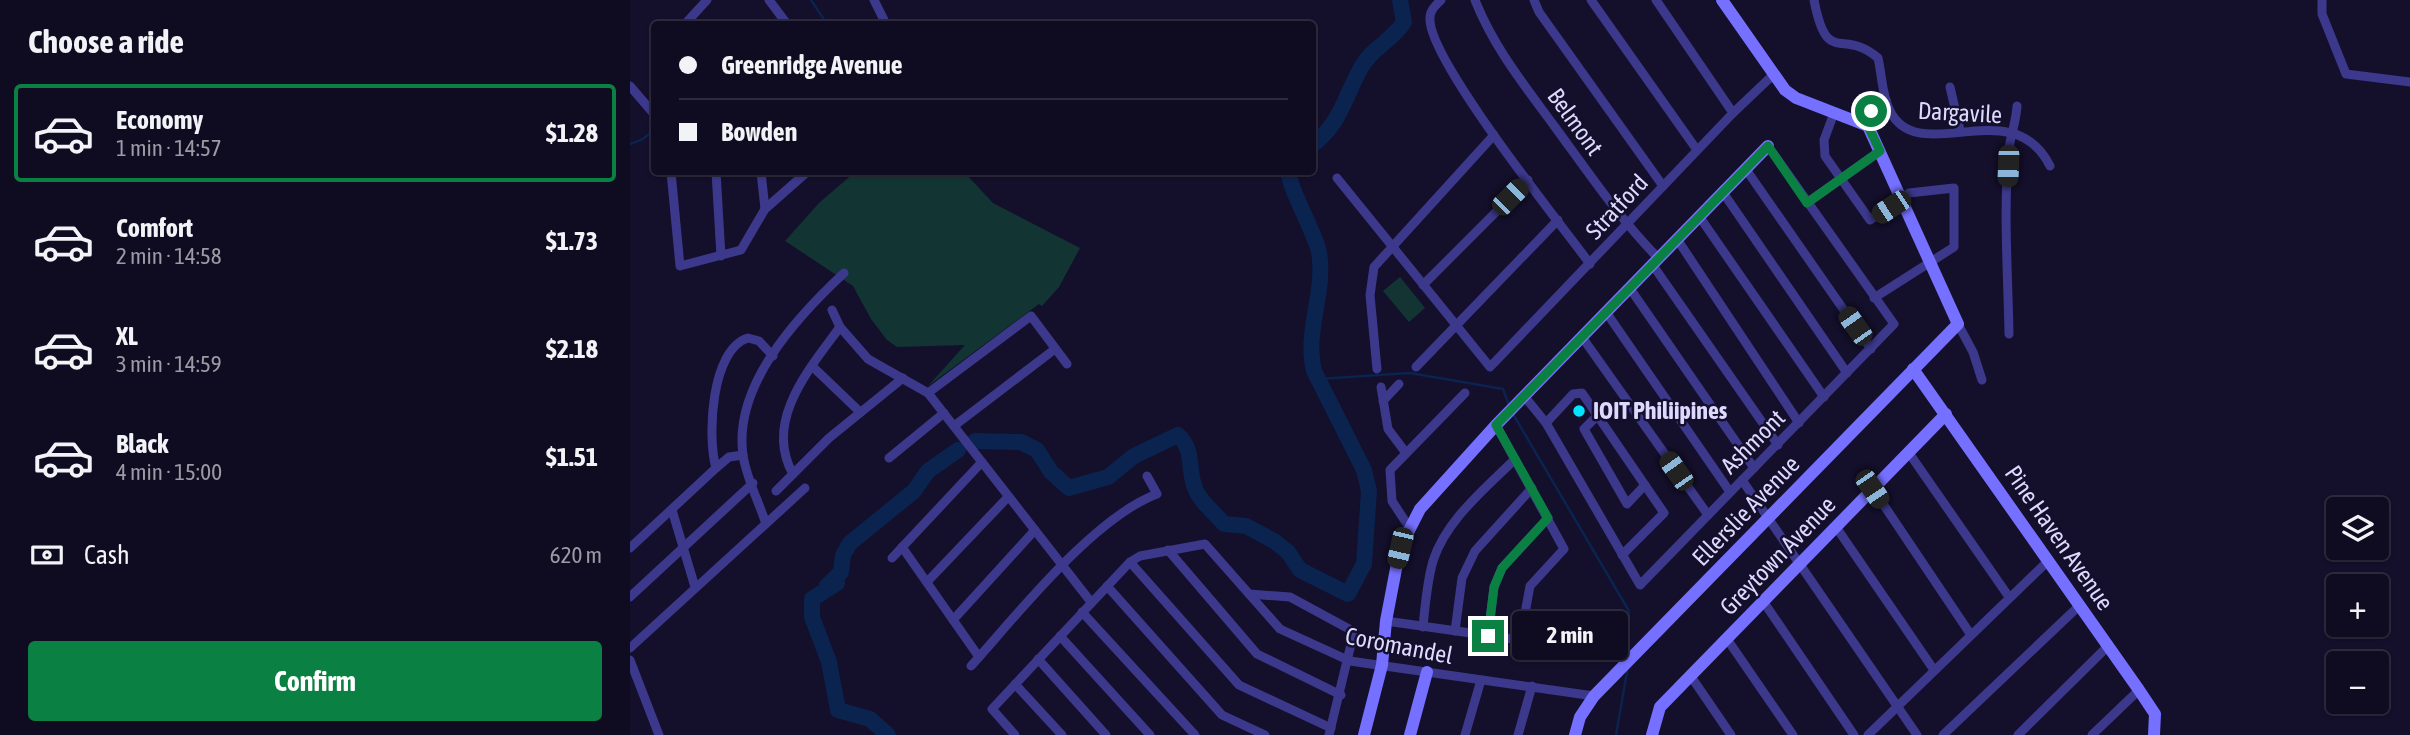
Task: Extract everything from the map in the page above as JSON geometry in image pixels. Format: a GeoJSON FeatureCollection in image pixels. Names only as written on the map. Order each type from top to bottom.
{"type":"FeatureCollection","features":[{"type":"Feature","properties":{"kind":"street"},"geometry":{"type":"LineString","coordinates":[[688,21],[706,0]]}},
{"type":"Feature","properties":{"kind":"street"},"geometry":{"type":"LineString","coordinates":[[769,0],[785,21]]}},
{"type":"Feature","properties":{"kind":"street"},"geometry":{"type":"LineString","coordinates":[[874,0],[884,21]]}},
{"type":"Feature","properties":{"kind":"street"},"geometry":{"type":"LineString","coordinates":[[1441,0],[1433,8],[1429,19],[1449,69],[1494,135],[1590,264]]}},
{"type":"Feature","properties":{"kind":"street","name":"Belmont"},"geometry":{"type":"LineString","coordinates":[[1475,0],[1513,71],[1655,261],[1778,444]]}},
{"type":"Feature","properties":{"kind":"street"},"geometry":{"type":"LineString","coordinates":[[1534,0],[1539,12],[1600,100],[1663,186]]}},
{"type":"Feature","properties":{"kind":"street"},"geometry":{"type":"LineString","coordinates":[[1591,0],[1697,150]]}},
{"type":"Feature","properties":{"kind":"street"},"geometry":{"type":"LineString","coordinates":[[1656,0],[1733,113]]}},
{"type":"Feature","properties":{"kind":"street"},"geometry":{"type":"LineString","coordinates":[[1722,0],[1774,74],[1796,99],[1868,126]]}},
{"type":"Feature","properties":{"kind":"street","name":"Dargavile"},"geometry":{"type":"LineString","coordinates":[[1814,0],[1820,32],[1828,40],[1871,52],[1878,58],[1886,100],[1896,121],[1915,134],[1941,135],[1960,130],[1984,129],[2012,135],[2035,145],[2050,166]]}},
{"type":"Feature","properties":{"kind":"street"},"geometry":{"type":"LineString","coordinates":[[2322,0],[2322,14],[2346,74],[2410,82]]}},
{"type":"Feature","properties":{"kind":"street","name":"Stratford"},"geometry":{"type":"LineString","coordinates":[[1456,326],[1490,367],[1697,150],[1774,74]]}},
{"type":"Feature","properties":{"kind":"street"},"geometry":{"type":"LineString","coordinates":[[630,86],[651,111]]}},
{"type":"Feature","properties":{"kind":"street"},"geometry":{"type":"LineString","coordinates":[[1950,87],[1960,130]]}},
{"type":"Feature","properties":{"kind":"street"},"geometry":{"type":"LineString","coordinates":[[1886,100],[1871,111],[1868,126],[1928,262],[1973,352],[1982,380]]}},
{"type":"Feature","properties":{"kind":"street"},"geometry":{"type":"LineString","coordinates":[[2009,334],[2007,207],[2012,135],[2017,106]]}},
{"type":"Feature","properties":{"kind":"street"},"geometry":{"type":"LineString","coordinates":[[1364,735],[1382,665],[1386,621],[1400,548],[1409,527],[1430,494],[1768,146],[1874,298],[1954,247],[1954,188],[1909,193],[1870,220],[1825,156],[1823,149],[1833,113]]}},
{"type":"Feature","properties":{"kind":"street"},"geometry":{"type":"LineString","coordinates":[[1377,369],[1371,277],[1374,267],[1494,135]]}},
{"type":"Feature","properties":{"kind":"street"},"geometry":{"type":"LineString","coordinates":[[1807,203],[1880,151]]}},
{"type":"Feature","properties":{"kind":"street"},"geometry":{"type":"LineString","coordinates":[[1745,168],[1871,349]]}},
{"type":"Feature","properties":{"kind":"street"},"geometry":{"type":"LineString","coordinates":[[671,175],[680,267],[741,250],[765,209],[804,175]]}},
{"type":"Feature","properties":{"kind":"street"},"geometry":{"type":"LineString","coordinates":[[716,175],[721,256]]}},
{"type":"Feature","properties":{"kind":"street"},"geometry":{"type":"LineString","coordinates":[[761,175],[765,209]]}},
{"type":"Feature","properties":{"kind":"street"},"geometry":{"type":"LineString","coordinates":[[1337,178],[1456,326]]}},
{"type":"Feature","properties":{"kind":"street"},"geometry":{"type":"LineString","coordinates":[[1423,285],[1528,180]]}},
{"type":"Feature","properties":{"kind":"street"},"geometry":{"type":"LineString","coordinates":[[1722,191],[1846,373]]}},
{"type":"Feature","properties":{"kind":"street"},"geometry":{"type":"LineString","coordinates":[[1699,216],[1824,397]]}},
{"type":"Feature","properties":{"kind":"street"},"geometry":{"type":"LineString","coordinates":[[1416,367],[1558,220]]}},
{"type":"Feature","properties":{"kind":"street"},"geometry":{"type":"LineString","coordinates":[[1676,239],[1799,423]]}},
{"type":"Feature","properties":{"kind":"street"},"geometry":{"type":"LineString","coordinates":[[765,522],[743,455],[748,408],[755,386],[773,356],[810,306],[844,273]]}},
{"type":"Feature","properties":{"kind":"street"},"geometry":{"type":"LineString","coordinates":[[1629,287],[1754,468]]}},
{"type":"Feature","properties":{"kind":"street","name":"Ashmont"},"geometry":{"type":"LineString","coordinates":[[1622,555],[1640,585],[1894,324],[1874,298]]}},
{"type":"Feature","properties":{"kind":"street"},"geometry":{"type":"LineString","coordinates":[[832,310],[840,327],[868,359],[928,393],[1091,602]]}},
{"type":"Feature","properties":{"kind":"street"},"geometry":{"type":"LineString","coordinates":[[1606,313],[1730,492]]}},
{"type":"Feature","properties":{"kind":"street"},"geometry":{"type":"LineString","coordinates":[[928,393],[1031,316],[1067,364]]}},
{"type":"Feature","properties":{"kind":"street","name":"Ellerslie Avenue"},"geometry":{"type":"LineString","coordinates":[[1575,735],[1580,717],[1594,696],[1958,324]]}},
{"type":"Feature","properties":{"kind":"street"},"geometry":{"type":"LineString","coordinates":[[793,474],[785,454],[782,424],[811,366],[840,327]]}},
{"type":"Feature","properties":{"kind":"street"},"geometry":{"type":"LineString","coordinates":[[1582,337],[1708,515]]}},
{"type":"Feature","properties":{"kind":"street"},"geometry":{"type":"LineString","coordinates":[[716,468],[710,423],[716,390],[727,359],[736,344],[748,338],[759,341],[773,356]]}},
{"type":"Feature","properties":{"kind":"street"},"geometry":{"type":"LineString","coordinates":[[954,426],[1055,349]]}},
{"type":"Feature","properties":{"kind":"street"},"geometry":{"type":"LineString","coordinates":[[811,366],[860,412]]}},
{"type":"Feature","properties":{"kind":"street","name":"Pine Haven Avenue"},"geometry":{"type":"LineString","coordinates":[[1913,369],[2139,690],[2155,715],[2154,735]]}},
{"type":"Feature","properties":{"kind":"street"},"geometry":{"type":"LineString","coordinates":[[776,491],[860,412],[902,378]]}},
{"type":"Feature","properties":{"kind":"street"},"geometry":{"type":"LineString","coordinates":[[1383,401],[1399,384]]}},
{"type":"Feature","properties":{"kind":"street"},"geometry":{"type":"LineString","coordinates":[[1381,387],[1388,429],[1406,453]]}},
{"type":"Feature","properties":{"kind":"street"},"geometry":{"type":"LineString","coordinates":[[1409,527],[1392,501],[1390,471],[1465,393]]}},
{"type":"Feature","properties":{"kind":"street"},"geometry":{"type":"LineString","coordinates":[[1525,397],[1546,423],[1622,555],[1664,513],[1582,393],[1573,394],[1546,423]]}},
{"type":"Feature","properties":{"kind":"street"},"geometry":{"type":"LineString","coordinates":[[889,458],[944,413]]}},
{"type":"Feature","properties":{"kind":"street","name":"Greytown Avenue"},"geometry":{"type":"LineString","coordinates":[[1652,735],[1660,707],[1946,414]]}},
{"type":"Feature","properties":{"kind":"street"},"geometry":{"type":"LineString","coordinates":[[1597,416],[1584,429],[1627,504],[1645,485]]}},
{"type":"Feature","properties":{"kind":"street"},"geometry":{"type":"LineString","coordinates":[[1386,621],[1520,640],[1530,586],[1564,549],[1496,425]]}},
{"type":"Feature","properties":{"kind":"street"},"geometry":{"type":"LineString","coordinates":[[1909,453],[2009,597]]}},
{"type":"Feature","properties":{"kind":"street"},"geometry":{"type":"LineString","coordinates":[[630,548],[729,457],[743,455]]}},
{"type":"Feature","properties":{"kind":"street"},"geometry":{"type":"LineString","coordinates":[[1423,627],[1427,589],[1440,544],[1449,528],[1475,498],[1515,459]]}},
{"type":"Feature","properties":{"kind":"street"},"geometry":{"type":"LineString","coordinates":[[892,558],[982,462]]}},
{"type":"Feature","properties":{"kind":"street"},"geometry":{"type":"LineString","coordinates":[[971,666],[1092,535],[1121,514],[1157,495],[1147,476]]}},
{"type":"Feature","properties":{"kind":"street"},"geometry":{"type":"LineString","coordinates":[[1742,481],[1917,735]]}},
{"type":"Feature","properties":{"kind":"street"},"geometry":{"type":"LineString","coordinates":[[630,597],[753,483]]}},
{"type":"Feature","properties":{"kind":"street"},"geometry":{"type":"LineString","coordinates":[[630,648],[805,488]]}},
{"type":"Feature","properties":{"kind":"street"},"geometry":{"type":"LineString","coordinates":[[1455,631],[1462,578],[1475,551],[1532,488]]}},
{"type":"Feature","properties":{"kind":"street"},"geometry":{"type":"LineString","coordinates":[[1872,489],[1971,635]]}},
{"type":"Feature","properties":{"kind":"street"},"geometry":{"type":"LineString","coordinates":[[927,582],[1008,497]]}},
{"type":"Feature","properties":{"kind":"street"},"geometry":{"type":"LineString","coordinates":[[672,510],[695,587]]}},
{"type":"Feature","properties":{"kind":"street"},"geometry":{"type":"LineString","coordinates":[[1488,636],[1494,587],[1502,568],[1548,518]]}},
{"type":"Feature","properties":{"kind":"street"},"geometry":{"type":"LineString","coordinates":[[1836,527],[1934,670]]}},
{"type":"Feature","properties":{"kind":"street"},"geometry":{"type":"LineString","coordinates":[[953,620],[1035,530]]}},
{"type":"Feature","properties":{"kind":"street","name":"Coromandel"},"geometry":{"type":"LineString","coordinates":[[1015,735],[992,709],[1130,562],[1168,550],[1205,544],[1280,629],[1350,661],[1594,696]]}},
{"type":"Feature","properties":{"kind":"street"},"geometry":{"type":"LineString","coordinates":[[902,547],[979,657]]}},
{"type":"Feature","properties":{"kind":"street"},"geometry":{"type":"LineString","coordinates":[[1168,550],[1257,654],[1341,695]]}},
{"type":"Feature","properties":{"kind":"street"},"geometry":{"type":"LineString","coordinates":[[1868,735],[2049,560]]}},
{"type":"Feature","properties":{"kind":"street"},"geometry":{"type":"LineString","coordinates":[[1130,562],[1239,685],[1330,731],[1350,661],[1353,636],[1349,629],[1290,597],[1249,594]]}},
{"type":"Feature","properties":{"kind":"street"},"geometry":{"type":"LineString","coordinates":[[1107,586],[1222,715],[1265,735]]}},
{"type":"Feature","properties":{"kind":"street"},"geometry":{"type":"LineString","coordinates":[[1763,601],[1854,735]]}},
{"type":"Feature","properties":{"kind":"street"},"geometry":{"type":"LineString","coordinates":[[1943,735],[2080,605]]}},
{"type":"Feature","properties":{"kind":"street"},"geometry":{"type":"LineString","coordinates":[[1082,612],[1195,735]]}},
{"type":"Feature","properties":{"kind":"street"},"geometry":{"type":"LineString","coordinates":[[1060,636],[1150,735]]}},
{"type":"Feature","properties":{"kind":"street"},"geometry":{"type":"LineString","coordinates":[[1727,639],[1793,735]]}},
{"type":"Feature","properties":{"kind":"street"},"geometry":{"type":"LineString","coordinates":[[2018,735],[2108,646]]}},
{"type":"Feature","properties":{"kind":"street"},"geometry":{"type":"LineString","coordinates":[[1038,659],[1106,735]]}},
{"type":"Feature","properties":{"kind":"street"},"geometry":{"type":"LineString","coordinates":[[630,660],[659,735]]}},
{"type":"Feature","properties":{"kind":"street"},"geometry":{"type":"LineString","coordinates":[[1410,735],[1427,672]]}},
{"type":"Feature","properties":{"kind":"street"},"geometry":{"type":"LineString","coordinates":[[1690,675],[1726,733]]}},
{"type":"Feature","properties":{"kind":"street"},"geometry":{"type":"LineString","coordinates":[[1465,735],[1481,680]]}},
{"type":"Feature","properties":{"kind":"street"},"geometry":{"type":"LineString","coordinates":[[1016,684],[1062,735]]}},
{"type":"Feature","properties":{"kind":"street"},"geometry":{"type":"LineString","coordinates":[[1518,735],[1532,686]]}},
{"type":"Feature","properties":{"kind":"street"},"geometry":{"type":"LineString","coordinates":[[2092,735],[2139,690]]}},
{"type":"Feature","properties":{"kind":"green space"},"geometry":{"type":"Polygon","coordinates":[[[852,175],[967,175],[993,203],[1080,248],[1059,287],[1042,306],[1039,304],[928,386],[965,345],[897,347],[887,340],[871,319],[853,286],[785,241],[819,203],[852,175]]]}},
{"type":"Feature","properties":{"kind":"green space"},"geometry":{"type":"Polygon","coordinates":[[[1400,277],[1425,308],[1409,322],[1383,291],[1400,277]]]}},
{"type":"Feature","properties":{"kind":"waterway"},"geometry":{"type":"LineString","coordinates":[[811,0],[825,21]]}},
{"type":"Feature","properties":{"kind":"waterway"},"geometry":{"type":"LineString","coordinates":[[1316,142],[1330,128],[1342,109],[1366,60],[1404,22],[1400,0]]}},
{"type":"Feature","properties":{"kind":"waterway"},"geometry":{"type":"LineString","coordinates":[[630,144],[651,132]]}},
{"type":"Feature","properties":{"kind":"waterway"},"geometry":{"type":"LineString","coordinates":[[975,441],[1021,442],[1037,450],[1051,472],[1069,488],[1108,477],[1134,456],[1178,435],[1187,447],[1197,493],[1224,524],[1246,526],[1274,541],[1288,552],[1300,570],[1348,594],[1364,564],[1369,491],[1364,470],[1314,371],[1312,342],[1320,282],[1319,252],[1289,175]]}},
{"type":"Feature","properties":{"kind":"waterway"},"geometry":{"type":"LineString","coordinates":[[1318,379],[1410,373],[1503,389],[1509,405]]}},
{"type":"Feature","properties":{"kind":"waterway"},"geometry":{"type":"LineString","coordinates":[[1513,414],[1629,611],[1628,652]]}},
{"type":"Feature","properties":{"kind":"waterway"},"geometry":{"type":"LineString","coordinates":[[827,586],[841,572],[843,555],[850,543],[914,491],[928,471],[958,450]]}},
{"type":"Feature","properties":{"kind":"waterway"},"geometry":{"type":"LineString","coordinates":[[827,586],[837,583],[812,599],[812,617],[829,662],[838,710],[870,719],[888,735]]}},
{"type":"Feature","properties":{"kind":"waterway"},"geometry":{"type":"LineString","coordinates":[[1616,735],[1628,666]]}},
{"type":"Feature","properties":{"kind":"place","name":"IOIT Philiipines"},"geometry":{"type":"Point","coordinates":[1579,411]}},
{"type":"Feature","properties":{"kind":"route"},"geometry":{"type":"LineString","coordinates":[[1488,636],[1494,587],[1502,568],[1548,518],[1496,425],[1768,146],[1807,203],[1880,151],[1868,126],[1871,111]]}}]}
